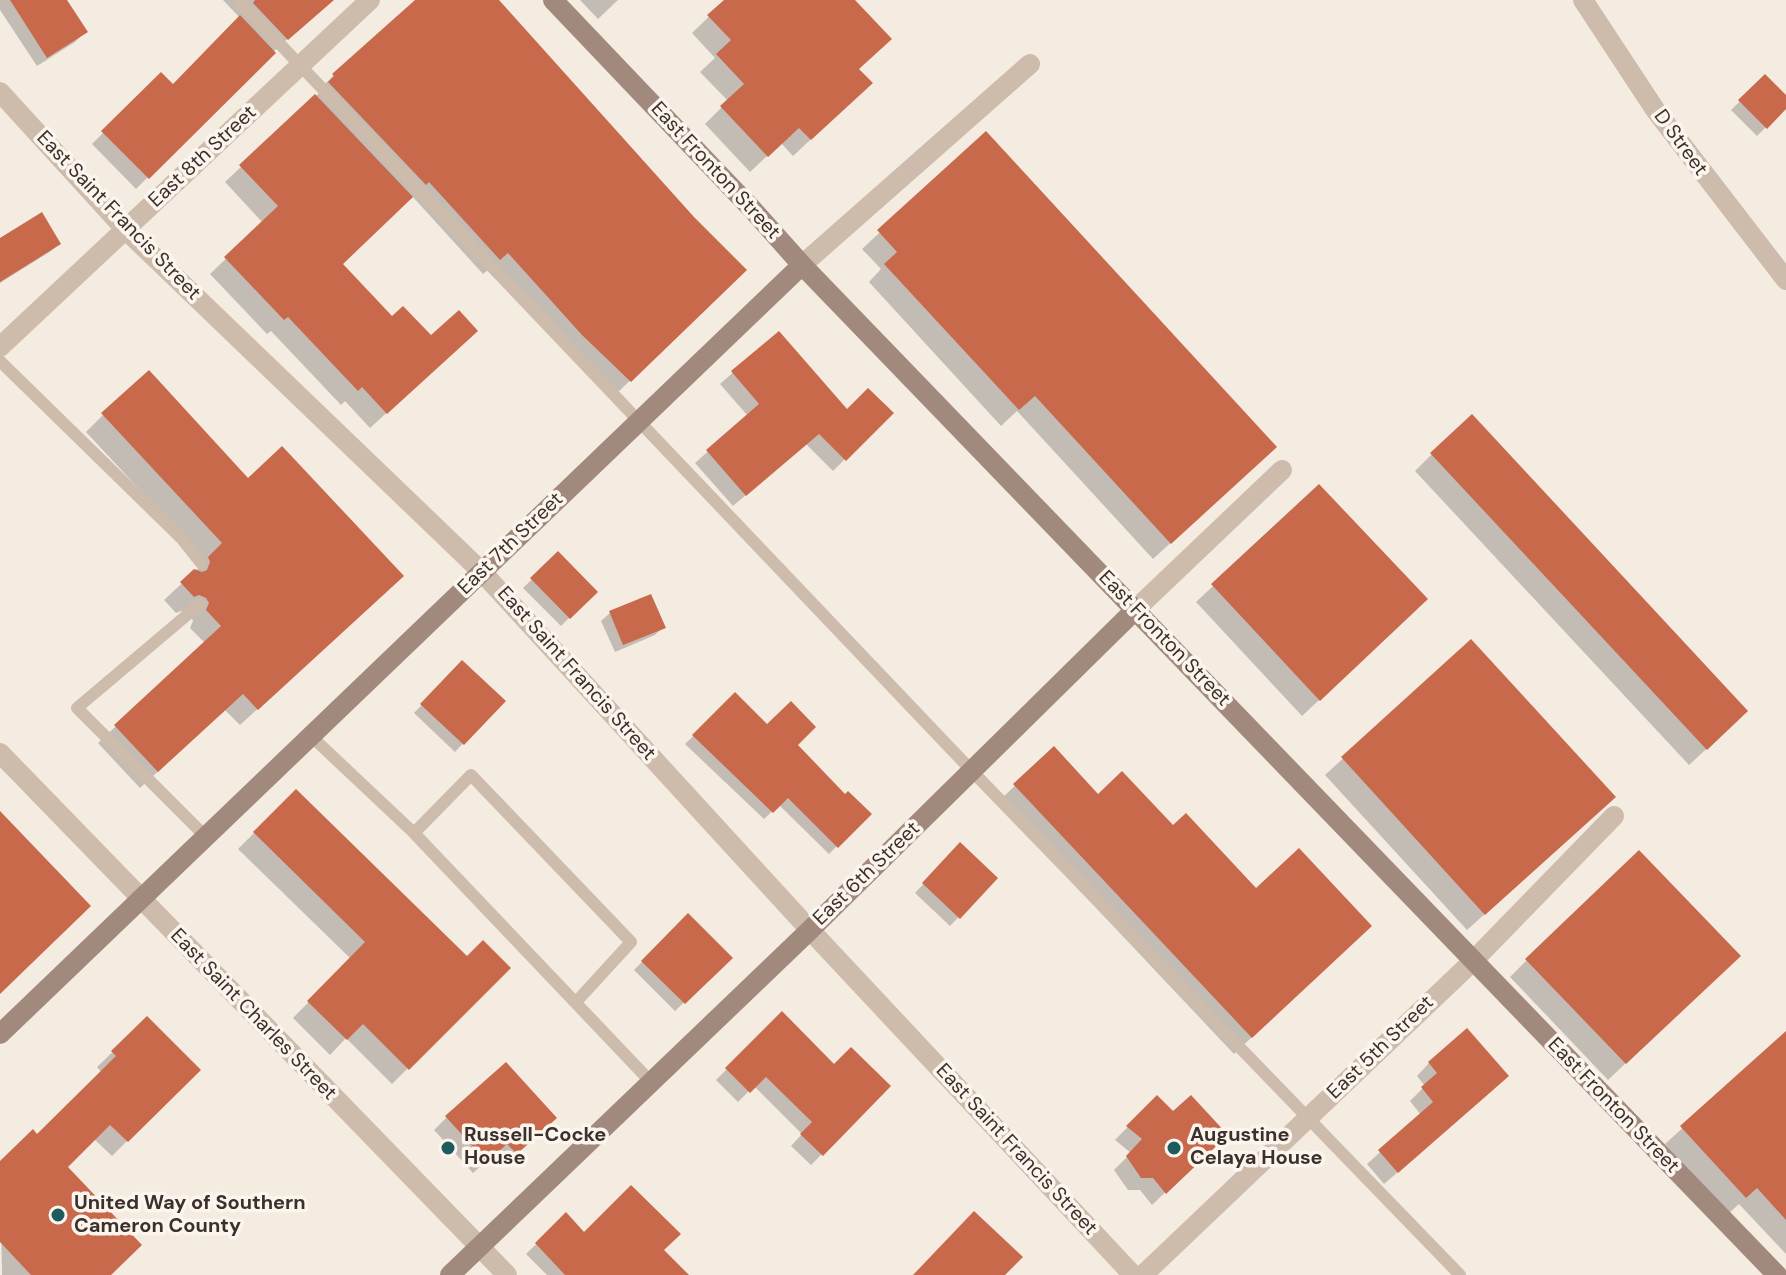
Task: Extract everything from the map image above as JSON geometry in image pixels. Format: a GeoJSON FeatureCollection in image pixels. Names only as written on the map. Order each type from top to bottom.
{"type":"FeatureCollection","features":[{"type":"Feature","properties":{"kind":"main road","name":"East Fronton Street"},"geometry":{"type":"LineString","coordinates":[[553,0],[802,265],[1777,1275]]}},
{"type":"Feature","properties":{"kind":"main road","name":"East 7th Street"},"geometry":{"type":"LineString","coordinates":[[0,1034],[802,265]]}},
{"type":"Feature","properties":{"kind":"main road","name":"East 6th Street"},"geometry":{"type":"LineString","coordinates":[[450,1275],[810,930],[1136,609]]}},
{"type":"Feature","properties":{"kind":"street","name":"East 8th Street"},"geometry":{"type":"LineString","coordinates":[[0,347],[370,0]]}},
{"type":"Feature","properties":{"kind":"street","name":"D Street"},"geometry":{"type":"LineString","coordinates":[[1583,0],[1656,111],[1786,280]]}},
{"type":"Feature","properties":{"kind":"street","name":"East 7th Street"},"geometry":{"type":"LineString","coordinates":[[802,265],[1030,64]]}},
{"type":"Feature","properties":{"kind":"street","name":"East Saint Francis Street"},"geometry":{"type":"LineString","coordinates":[[0,92],[126,230],[482,572],[810,930],[1133,1275]]}},
{"type":"Feature","properties":{"kind":"street","name":"East 6th Street"},"geometry":{"type":"LineString","coordinates":[[1136,609],[1282,470]]}},
{"type":"Feature","properties":{"kind":"street","name":"East Saint Charles Street"},"geometry":{"type":"LineString","coordinates":[[0,753],[507,1275]]}},
{"type":"Feature","properties":{"kind":"street","name":"East 5th Street"},"geometry":{"type":"LineString","coordinates":[[1143,1275],[1472,962],[1614,816]]}},
{"type":"Feature","properties":{"kind":"lane"},"geometry":{"type":"LineString","coordinates":[[238,0],[972,771],[1460,1275]]}},
{"type":"Feature","properties":{"kind":"lane"},"geometry":{"type":"LineString","coordinates":[[0,361],[182,539],[201,563]]}},
{"type":"Feature","properties":{"kind":"lane"},"geometry":{"type":"LineString","coordinates":[[200,604],[77,708],[206,837]]}},
{"type":"Feature","properties":{"kind":"lane"},"geometry":{"type":"LineString","coordinates":[[311,736],[414,833],[651,1082]]}},
{"type":"Feature","properties":{"kind":"lane"},"geometry":{"type":"LineString","coordinates":[[414,833],[471,775],[631,942],[577,1001]]}},
{"type":"Feature","properties":{"kind":"building"},"geometry":{"type":"Polygon","coordinates":[[[10,0],[67,0],[88,32],[47,58],[10,0]]]}},
{"type":"Feature","properties":{"kind":"building"},"geometry":{"type":"Polygon","coordinates":[[[255,0],[334,0],[288,40],[253,3],[255,0]]]}},
{"type":"Feature","properties":{"kind":"building"},"geometry":{"type":"Polygon","coordinates":[[[415,0],[499,0],[694,217],[747,270],[631,382],[582,335],[508,253],[500,260],[429,182],[426,185],[328,82],[334,76],[332,74],[415,0]]]}},
{"type":"Feature","properties":{"kind":"building"},"geometry":{"type":"Polygon","coordinates":[[[724,0],[855,0],[892,39],[859,69],[873,83],[811,140],[799,128],[768,157],[720,106],[744,84],[716,54],[731,40],[707,15],[724,0]]]}},
{"type":"Feature","properties":{"kind":"building"},"geometry":{"type":"Polygon","coordinates":[[[240,15],[276,53],[149,179],[101,131],[161,72],[173,84],[240,15]]]}},
{"type":"Feature","properties":{"kind":"building"},"geometry":{"type":"Polygon","coordinates":[[[1765,74],[1786,95],[1786,109],[1767,129],[1738,100],[1765,74]]]}},
{"type":"Feature","properties":{"kind":"building"},"geometry":{"type":"Polygon","coordinates":[[[315,94],[413,197],[343,264],[392,316],[403,306],[431,335],[459,310],[478,331],[387,414],[362,387],[358,391],[288,317],[284,320],[224,257],[278,206],[239,165],[315,94]]]}},
{"type":"Feature","properties":{"kind":"building"},"geometry":{"type":"Polygon","coordinates":[[[986,131],[1277,447],[1171,544],[1035,396],[1019,410],[884,264],[897,252],[877,230],[986,131]]]}},
{"type":"Feature","properties":{"kind":"building"},"geometry":{"type":"Polygon","coordinates":[[[42,212],[61,244],[0,282],[0,238],[42,212]]]}},
{"type":"Feature","properties":{"kind":"building"},"geometry":{"type":"Polygon","coordinates":[[[779,331],[847,409],[868,388],[894,413],[846,461],[819,434],[746,496],[706,450],[759,404],[731,371],[779,331]]]}},
{"type":"Feature","properties":{"kind":"building"},"geometry":{"type":"Polygon","coordinates":[[[149,370],[248,478],[282,446],[404,576],[258,710],[243,694],[158,772],[114,725],[221,626],[206,610],[209,603],[206,598],[199,595],[194,597],[180,582],[194,569],[207,570],[208,557],[222,543],[101,413],[149,370]]]}},
{"type":"Feature","properties":{"kind":"building"},"geometry":{"type":"Polygon","coordinates":[[[1472,414],[1748,711],[1707,750],[1430,453],[1472,414]]]}},
{"type":"Feature","properties":{"kind":"building"},"geometry":{"type":"Polygon","coordinates":[[[1319,484],[1428,599],[1320,701],[1211,584],[1319,484]]]}},
{"type":"Feature","properties":{"kind":"building"},"geometry":{"type":"Polygon","coordinates":[[[558,551],[598,592],[570,619],[530,578],[558,551]]]}},
{"type":"Feature","properties":{"kind":"building"},"geometry":{"type":"Polygon","coordinates":[[[651,594],[666,628],[623,645],[609,611],[651,594]]]}},
{"type":"Feature","properties":{"kind":"building"},"geometry":{"type":"Polygon","coordinates":[[[1471,639],[1616,797],[1485,915],[1341,757],[1471,639]]]}},
{"type":"Feature","properties":{"kind":"building"},"geometry":{"type":"Polygon","coordinates":[[[462,660],[506,701],[464,745],[420,704],[462,660]]]}},
{"type":"Feature","properties":{"kind":"building"},"geometry":{"type":"Polygon","coordinates":[[[735,692],[767,724],[791,701],[816,727],[798,745],[845,794],[848,791],[872,814],[838,848],[788,798],[773,813],[692,735],[735,692]]]}},
{"type":"Feature","properties":{"kind":"building"},"geometry":{"type":"Polygon","coordinates":[[[1054,746],[1098,794],[1122,771],[1173,825],[1186,813],[1256,888],[1299,848],[1372,926],[1252,1038],[1013,784],[1054,746]]]}},
{"type":"Feature","properties":{"kind":"building"},"geometry":{"type":"Polygon","coordinates":[[[296,789],[467,956],[483,940],[511,968],[409,1070],[363,1024],[347,1040],[307,1001],[365,942],[253,832],[296,789]]]}},
{"type":"Feature","properties":{"kind":"building"},"geometry":{"type":"Polygon","coordinates":[[[0,811],[91,906],[0,994],[0,811]]]}},
{"type":"Feature","properties":{"kind":"building"},"geometry":{"type":"Polygon","coordinates":[[[960,842],[998,878],[960,919],[922,883],[960,842]]]}},
{"type":"Feature","properties":{"kind":"building"},"geometry":{"type":"Polygon","coordinates":[[[1639,850],[1741,956],[1626,1064],[1525,959],[1639,850]]]}},
{"type":"Feature","properties":{"kind":"building"},"geometry":{"type":"Polygon","coordinates":[[[688,913],[733,958],[685,1004],[641,961],[688,913]]]}},
{"type":"Feature","properties":{"kind":"building"},"geometry":{"type":"Polygon","coordinates":[[[782,1011],[834,1064],[851,1047],[891,1086],[823,1156],[800,1134],[812,1122],[766,1077],[750,1093],[725,1068],[782,1011]]]}},
{"type":"Feature","properties":{"kind":"building"},"geometry":{"type":"Polygon","coordinates":[[[147,1016],[201,1070],[128,1142],[110,1125],[68,1167],[142,1245],[111,1275],[31,1275],[0,1242],[0,1161],[33,1129],[37,1134],[116,1056],[111,1051],[147,1016]]]}},
{"type":"Feature","properties":{"kind":"building"},"geometry":{"type":"Polygon","coordinates":[[[1467,1028],[1509,1076],[1398,1173],[1378,1150],[1433,1102],[1421,1087],[1437,1073],[1428,1062],[1467,1028]]]}},
{"type":"Feature","properties":{"kind":"building"},"geometry":{"type":"Polygon","coordinates":[[[1786,1031],[1786,1220],[1757,1188],[1746,1198],[1680,1126],[1786,1031]]]}},
{"type":"Feature","properties":{"kind":"building"},"geometry":{"type":"Polygon","coordinates":[[[506,1062],[557,1118],[517,1154],[507,1144],[487,1162],[445,1116],[506,1062]]]}},
{"type":"Feature","properties":{"kind":"building","name":"Augustine Celaya House"},"geometry":{"type":"Polygon","coordinates":[[[1157,1095],[1173,1111],[1191,1095],[1228,1135],[1166,1194],[1153,1178],[1141,1178],[1126,1156],[1142,1139],[1126,1126],[1157,1095]]]}},
{"type":"Feature","properties":{"kind":"building"},"geometry":{"type":"Polygon","coordinates":[[[631,1185],[681,1234],[664,1250],[689,1275],[565,1275],[535,1243],[566,1212],[584,1232],[631,1185]]]}},
{"type":"Feature","properties":{"kind":"building"},"geometry":{"type":"Polygon","coordinates":[[[974,1211],[1023,1257],[1005,1275],[913,1275],[974,1211]]]}},
{"type":"Feature","properties":{"kind":"place","name":"Russell-Cocke House"},"geometry":{"type":"Point","coordinates":[448,1148]}},
{"type":"Feature","properties":{"kind":"place","name":"Augustine Celaya House"},"geometry":{"type":"Point","coordinates":[1174,1148]}},
{"type":"Feature","properties":{"kind":"place","name":"United Way of Southern Cameron County"},"geometry":{"type":"Point","coordinates":[58,1215]}}]}
